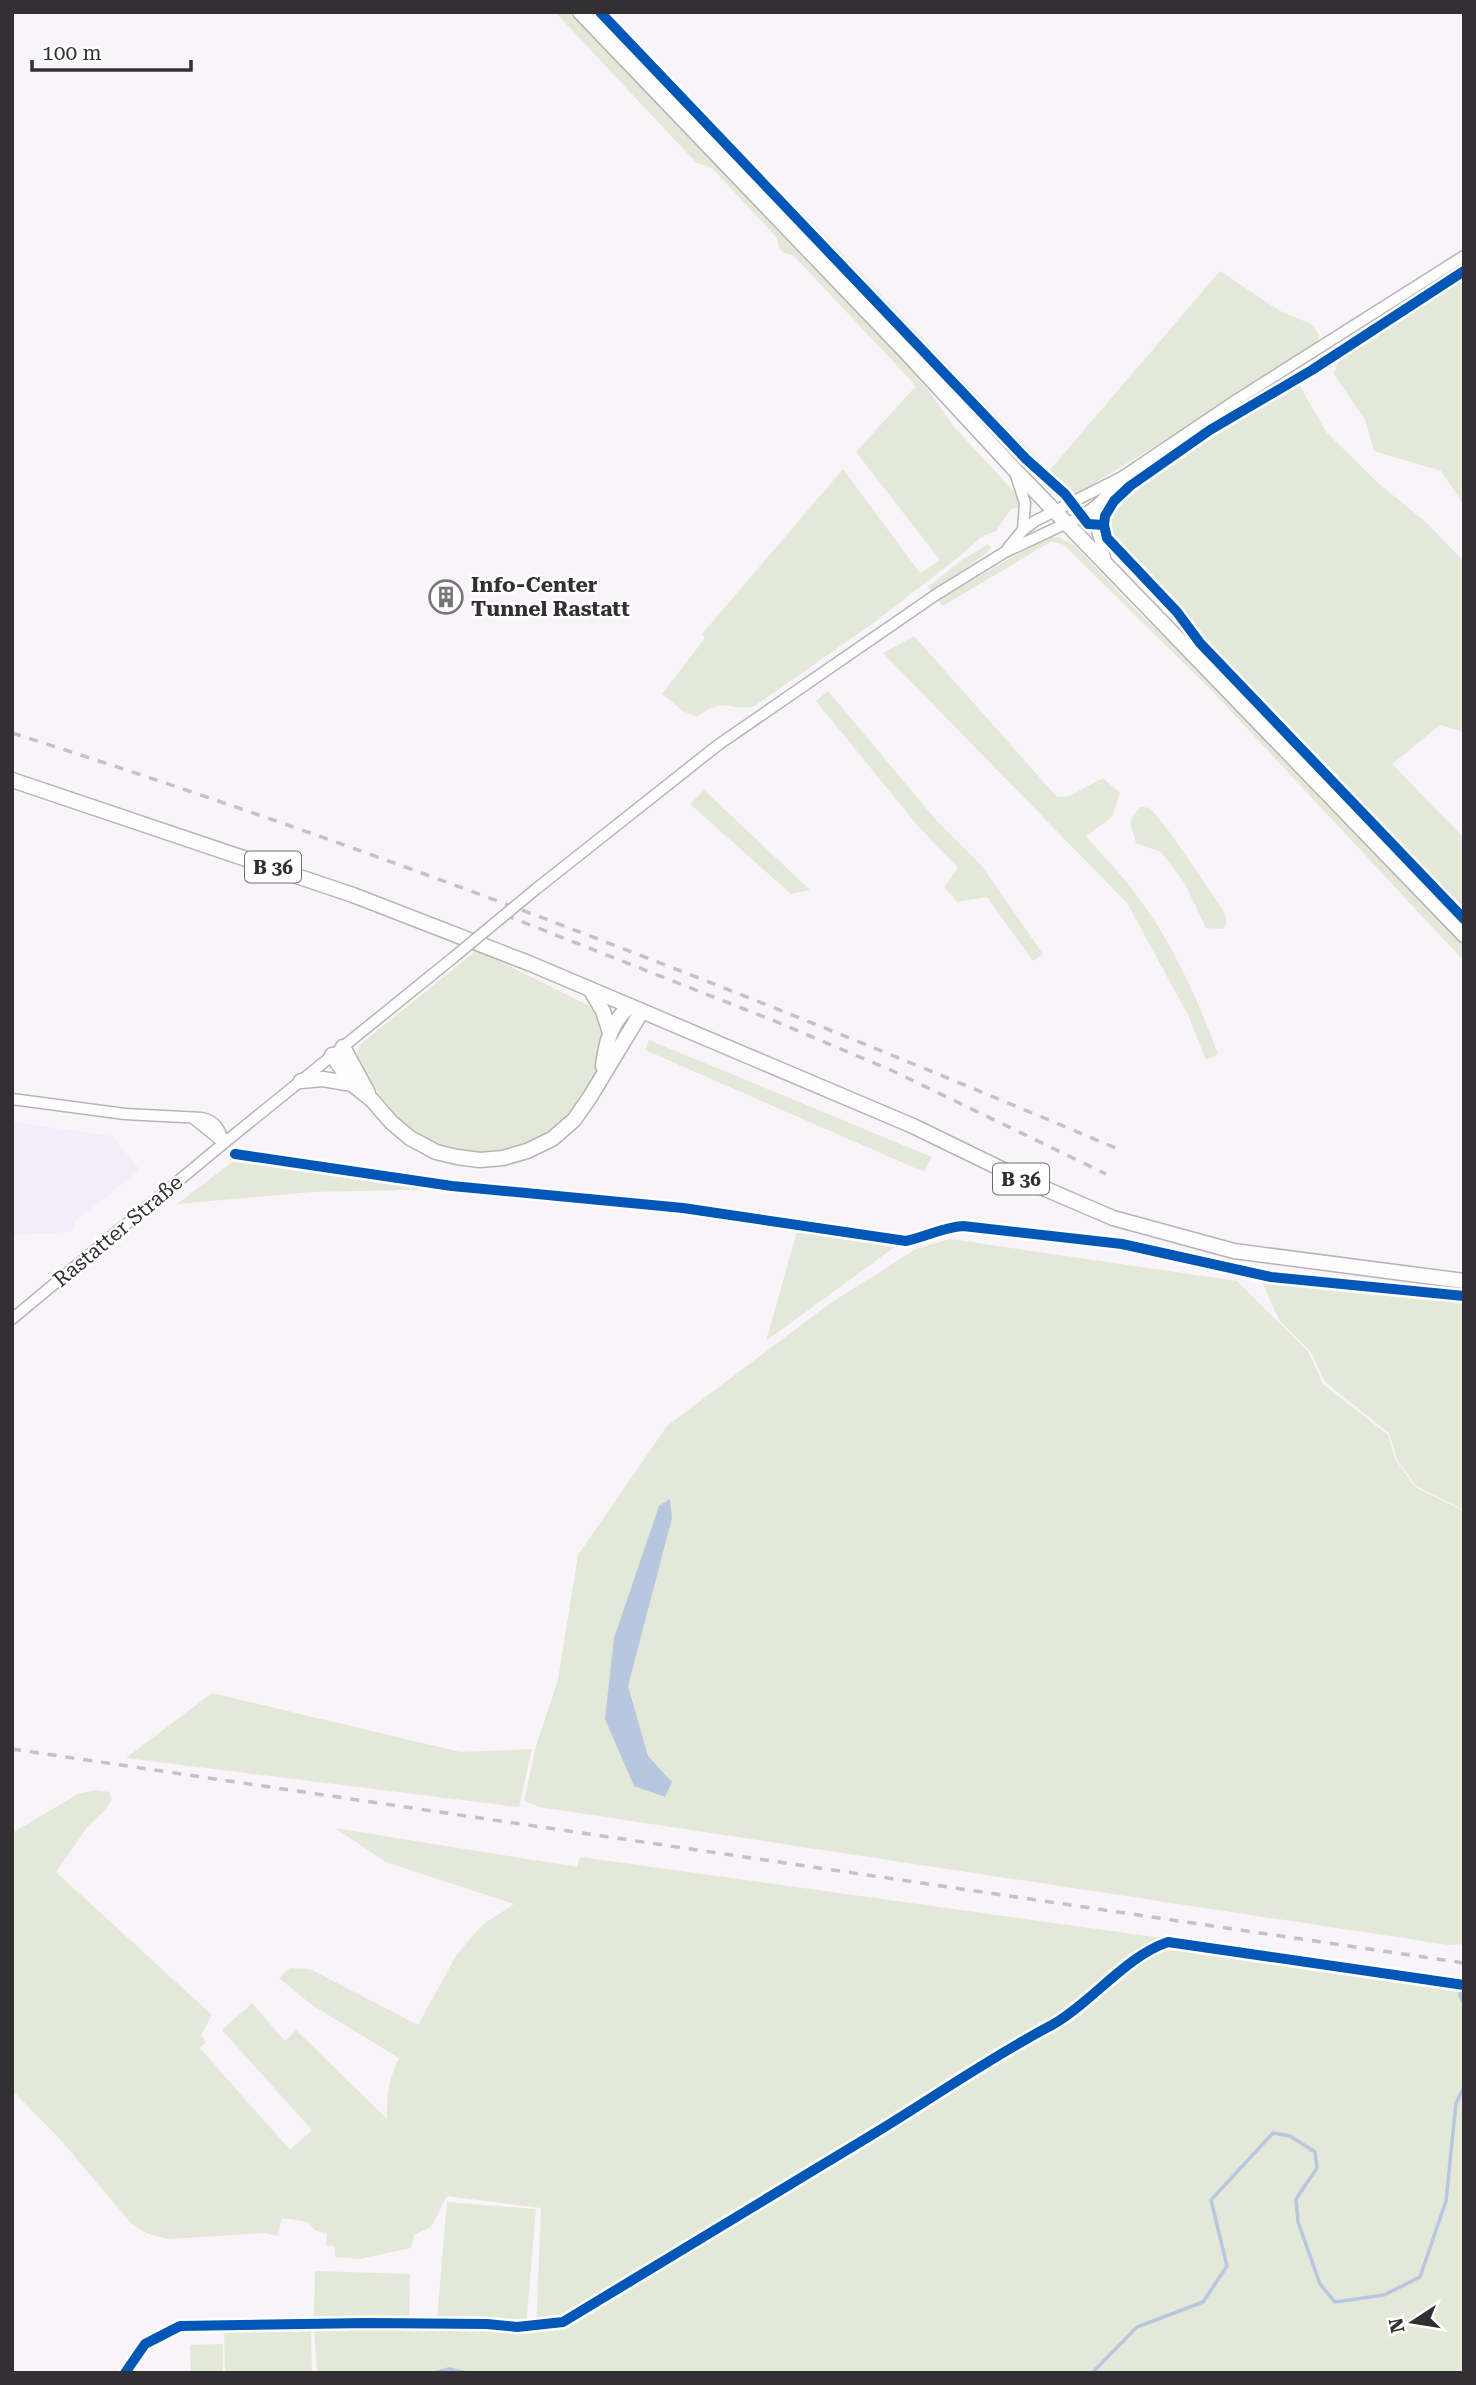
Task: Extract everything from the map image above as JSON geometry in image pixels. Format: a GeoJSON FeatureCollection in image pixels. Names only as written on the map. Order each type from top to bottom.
{"type":"FeatureCollection","features":[{"type":"Feature","properties":{"kind":"main road"},"geometry":{"type":"LineString","coordinates":[[580,12],[904,350],[1014,470],[1464,935]]}},
{"type":"Feature","properties":{"kind":"main road","name":"B 36"},"geometry":{"type":"LineString","coordinates":[[12,780],[354,895],[590,989],[913,1126],[1020,1178],[1113,1218],[1234,1251],[1464,1281]]}},
{"type":"Feature","properties":{"kind":"main road"},"geometry":{"type":"LineString","coordinates":[[590,989],[603,1010],[610,1032]]}},
{"type":"Feature","properties":{"kind":"main road"},"geometry":{"type":"LineString","coordinates":[[337,1051],[372,1100],[391,1122],[410,1138],[436,1152],[480,1160],[503,1158],[527,1151],[552,1139],[574,1120],[603,1075],[636,1009]]}},
{"type":"Feature","properties":{"kind":"main road"},"geometry":{"type":"LineString","coordinates":[[603,1075],[610,1032],[621,1014],[636,1009]]}},
{"type":"Feature","properties":{"kind":"main road"},"geometry":{"type":"LineString","coordinates":[[337,1051],[352,1084],[372,1100]]}},
{"type":"Feature","properties":{"kind":"main road"},"geometry":{"type":"LineString","coordinates":[[301,1081],[323,1079],[352,1084]]}},
{"type":"Feature","properties":{"kind":"street"},"geometry":{"type":"LineString","coordinates":[[1005,552],[1023,530],[1054,511],[1122,477],[1238,399],[1464,256]]}},
{"type":"Feature","properties":{"kind":"street"},"geometry":{"type":"LineString","coordinates":[[1014,470],[1025,503],[1023,530]]}},
{"type":"Feature","properties":{"kind":"street"},"geometry":{"type":"LineString","coordinates":[[1005,552],[1066,524],[1099,503],[1122,477]]}},
{"type":"Feature","properties":{"kind":"street"},"geometry":{"type":"LineString","coordinates":[[1099,503],[1095,524],[1108,567]]}},
{"type":"Feature","properties":{"kind":"street","name":"Rastatter Straße"},"geometry":{"type":"LineString","coordinates":[[12,1319],[536,889],[718,746],[937,594],[1005,552]]}},
{"type":"Feature","properties":{"kind":"street"},"geometry":{"type":"LineString","coordinates":[[12,1099],[125,1114],[192,1118],[224,1143]]}},
{"type":"Feature","properties":{"kind":"shaded area"},"geometry":{"type":"Polygon","coordinates":[[[12,1122],[112,1136],[140,1170],[76,1220],[71,1232],[12,1235],[12,1122]]]}},
{"type":"Feature","properties":{"kind":"green space"},"geometry":{"type":"Polygon","coordinates":[[[555,12],[570,12],[880,335],[927,389],[955,428],[1017,495],[1021,507],[1011,509],[996,531],[981,537],[872,624],[753,707],[713,707],[697,717],[683,711],[662,694],[705,638],[702,634],[843,469],[920,573],[940,560],[856,452],[916,386],[793,255],[781,250],[777,238],[713,169],[697,163],[555,12]]]}},
{"type":"Feature","properties":{"kind":"green space"},"geometry":{"type":"Polygon","coordinates":[[[589,12],[597,12],[1008,443],[1048,481],[1051,487],[1049,491],[589,12]]]}},
{"type":"Feature","properties":{"kind":"green space"},"geometry":{"type":"Polygon","coordinates":[[[603,12],[606,12],[716,127],[664,78],[603,12]]]}},
{"type":"Feature","properties":{"kind":"green space"},"geometry":{"type":"Polygon","coordinates":[[[724,135],[812,222],[931,347],[925,349],[724,135]]]}},
{"type":"Feature","properties":{"kind":"green space"},"geometry":{"type":"Polygon","coordinates":[[[1220,271],[1280,311],[1311,324],[1319,335],[1318,346],[1072,497],[1028,457],[933,356],[934,350],[1049,471],[1220,271]]]}},
{"type":"Feature","properties":{"kind":"green space"},"geometry":{"type":"Polygon","coordinates":[[[1464,279],[1464,505],[1441,471],[1374,451],[1365,420],[1334,374],[1341,354],[1416,311],[1464,279]]]}},
{"type":"Feature","properties":{"kind":"green space"},"geometry":{"type":"Polygon","coordinates":[[[1298,383],[1327,433],[1378,483],[1428,524],[1464,562],[1464,732],[1440,725],[1392,764],[1464,838],[1464,916],[1201,642],[1178,611],[1112,542],[1109,534],[1108,518],[1114,505],[1131,488],[1253,404],[1298,383]]]}},
{"type":"Feature","properties":{"kind":"green space"},"geometry":{"type":"Polygon","coordinates":[[[1207,426],[1209,429],[1124,488],[1112,500],[1100,522],[1103,510],[1116,492],[1207,426]]]}},
{"type":"Feature","properties":{"kind":"green space"},"geometry":{"type":"Polygon","coordinates":[[[1100,528],[1110,544],[1176,613],[1199,644],[1464,921],[1464,925],[1203,653],[1177,620],[1108,546],[1100,528]]]}},
{"type":"Feature","properties":{"kind":"green space"},"geometry":{"type":"Polygon","coordinates":[[[1059,537],[1074,545],[1140,614],[1228,698],[1464,944],[1464,961],[1214,693],[1064,545],[1052,541],[943,606],[937,600],[1046,538],[1059,537]]]}},
{"type":"Feature","properties":{"kind":"green space"},"geometry":{"type":"Polygon","coordinates":[[[988,544],[991,548],[984,555],[932,592],[928,587],[962,560],[988,544]]]}},
{"type":"Feature","properties":{"kind":"green space"},"geometry":{"type":"Polygon","coordinates":[[[914,636],[1057,797],[1070,796],[1103,778],[1120,793],[1112,817],[1086,836],[1129,886],[1161,931],[1192,991],[1218,1054],[1206,1060],[1188,1015],[1127,903],[883,653],[914,636]]]}},
{"type":"Feature","properties":{"kind":"green space"},"geometry":{"type":"Polygon","coordinates":[[[828,691],[936,820],[981,865],[1043,954],[1033,961],[987,897],[957,902],[944,887],[958,868],[917,825],[816,701],[828,691]]]}},
{"type":"Feature","properties":{"kind":"green space"},"geometry":{"type":"Polygon","coordinates":[[[704,790],[810,890],[791,894],[690,804],[704,790]]]}},
{"type":"Feature","properties":{"kind":"green space"},"geometry":{"type":"Polygon","coordinates":[[[1140,807],[1150,808],[1171,834],[1223,910],[1227,922],[1223,929],[1206,928],[1184,882],[1161,852],[1136,843],[1130,822],[1140,807]]]}},
{"type":"Feature","properties":{"kind":"green space"},"geometry":{"type":"Polygon","coordinates":[[[477,950],[597,1010],[607,1029],[593,1082],[579,1105],[560,1125],[537,1140],[512,1149],[485,1154],[458,1151],[432,1142],[408,1126],[380,1095],[358,1059],[357,1052],[362,1043],[477,950]]]}},
{"type":"Feature","properties":{"kind":"green space"},"geometry":{"type":"Polygon","coordinates":[[[649,1040],[932,1157],[924,1172],[645,1050],[649,1040]]]}},
{"type":"Feature","properties":{"kind":"green space"},"geometry":{"type":"Polygon","coordinates":[[[235,1160],[449,1189],[312,1192],[177,1204],[235,1160]]]}},
{"type":"Feature","properties":{"kind":"green space"},"geometry":{"type":"Polygon","coordinates":[[[798,1228],[900,1243],[766,1341],[798,1228]]]}},
{"type":"Feature","properties":{"kind":"green space"},"geometry":{"type":"Polygon","coordinates":[[[950,1239],[1237,1281],[1309,1353],[1323,1384],[1388,1435],[1395,1459],[1415,1487],[1464,1511],[1464,1944],[1449,1945],[539,1807],[524,1801],[536,1746],[558,1680],[578,1555],[667,1426],[829,1304],[916,1249],[950,1239]]]}},
{"type":"Feature","properties":{"kind":"green space"},"geometry":{"type":"Polygon","coordinates":[[[1261,1280],[1464,1300],[1464,1510],[1416,1486],[1397,1459],[1389,1433],[1325,1382],[1311,1352],[1279,1320],[1261,1280]]]}},
{"type":"Feature","properties":{"kind":"green space"},"geometry":{"type":"Polygon","coordinates":[[[212,1693],[460,1752],[532,1749],[519,1807],[126,1758],[212,1693]]]}},
{"type":"Feature","properties":{"kind":"green space"},"geometry":{"type":"Polygon","coordinates":[[[95,1790],[109,1792],[112,1799],[106,1809],[88,1826],[56,1872],[212,2015],[201,2035],[206,2042],[200,2048],[290,2150],[312,2130],[222,2030],[252,2003],[285,2041],[296,2030],[387,2119],[389,2087],[399,2058],[312,2005],[279,1978],[290,1968],[310,1969],[418,2025],[457,1954],[482,1925],[514,1904],[386,1862],[335,1828],[577,1867],[580,1857],[1464,1980],[1464,2373],[317,2371],[314,2330],[536,2330],[541,2208],[447,2196],[431,2227],[414,2235],[411,2248],[359,2259],[335,2257],[335,2246],[326,2245],[327,2233],[316,2231],[307,2222],[282,2218],[277,2236],[266,2233],[169,2239],[151,2235],[131,2223],[58,2137],[12,2090],[12,1833],[78,1794],[95,1790]]]}},
{"type":"Feature","properties":{"kind":"green space"},"geometry":{"type":"Polygon","coordinates":[[[447,2202],[536,2209],[526,2326],[437,2318],[447,2202]]]}},
{"type":"Feature","properties":{"kind":"green space"},"geometry":{"type":"Polygon","coordinates":[[[315,2271],[410,2274],[409,2320],[314,2318],[315,2271]]]}},
{"type":"Feature","properties":{"kind":"green space"},"geometry":{"type":"Polygon","coordinates":[[[311,2330],[312,2373],[225,2373],[224,2332],[311,2330]]]}},
{"type":"Feature","properties":{"kind":"green space"},"geometry":{"type":"Polygon","coordinates":[[[223,2344],[223,2373],[191,2373],[190,2345],[223,2344]]]}},
{"type":"Feature","properties":{"kind":"water"},"geometry":{"type":"Polygon","coordinates":[[[670,1499],[672,1518],[628,1686],[648,1756],[672,1782],[665,1797],[634,1786],[605,1719],[614,1638],[659,1506],[670,1499]]]}},
{"type":"Feature","properties":{"kind":"waterway"},"geometry":{"type":"LineString","coordinates":[[1463,1979],[1460,1996],[1464,2003]]}},
{"type":"Feature","properties":{"kind":"waterway"},"geometry":{"type":"LineString","coordinates":[[1092,2373],[1137,2327],[1203,2302],[1227,2266],[1211,2200],[1273,2133],[1290,2136],[1315,2152],[1317,2168],[1296,2199],[1298,2222],[1320,2284],[1335,2302],[1384,2295],[1420,2277],[1446,2201],[1456,2103],[1464,2087]]}},
{"type":"Feature","properties":{"kind":"waterway"},"geometry":{"type":"LineString","coordinates":[[434,2373],[449,2369],[467,2373]]}},
{"type":"Feature","properties":{"kind":"railway"},"geometry":{"type":"LineString","coordinates":[[12,733],[292,827],[570,928],[845,1036],[1118,1149]]}},
{"type":"Feature","properties":{"kind":"railway"},"geometry":{"type":"LineString","coordinates":[[505,915],[777,1022],[893,1071],[1106,1174]]}},
{"type":"Feature","properties":{"kind":"railway"},"geometry":{"type":"LineString","coordinates":[[12,1749],[1464,1963]]}},
{"type":"Feature","properties":{"kind":"cycle path"},"geometry":{"type":"LineString","coordinates":[[600,12],[1026,459],[1065,494],[1088,524],[1104,525]]}},
{"type":"Feature","properties":{"kind":"cycle path"},"geometry":{"type":"LineString","coordinates":[[1464,271],[1312,370],[1210,430],[1130,486],[1114,501],[1105,516],[1104,525],[1107,538],[1177,612],[1200,643],[1464,919]]}},
{"type":"Feature","properties":{"kind":"cycle path"},"geometry":{"type":"LineString","coordinates":[[235,1154],[452,1186],[683,1208],[906,1241],[963,1226],[1122,1244],[1271,1277],[1464,1296]]}},
{"type":"Feature","properties":{"kind":"cycle path"},"geometry":{"type":"LineString","coordinates":[[125,2373],[145,2344],[180,2326],[368,2323],[487,2324],[517,2327],[563,2322],[1052,2025],[1138,1958],[1168,1942],[1464,1985]]}},
{"type":"Feature","properties":{"kind":"place","name":"Info-Center Tunnel Rastatt"},"geometry":{"type":"Point","coordinates":[446,597]}}]}
